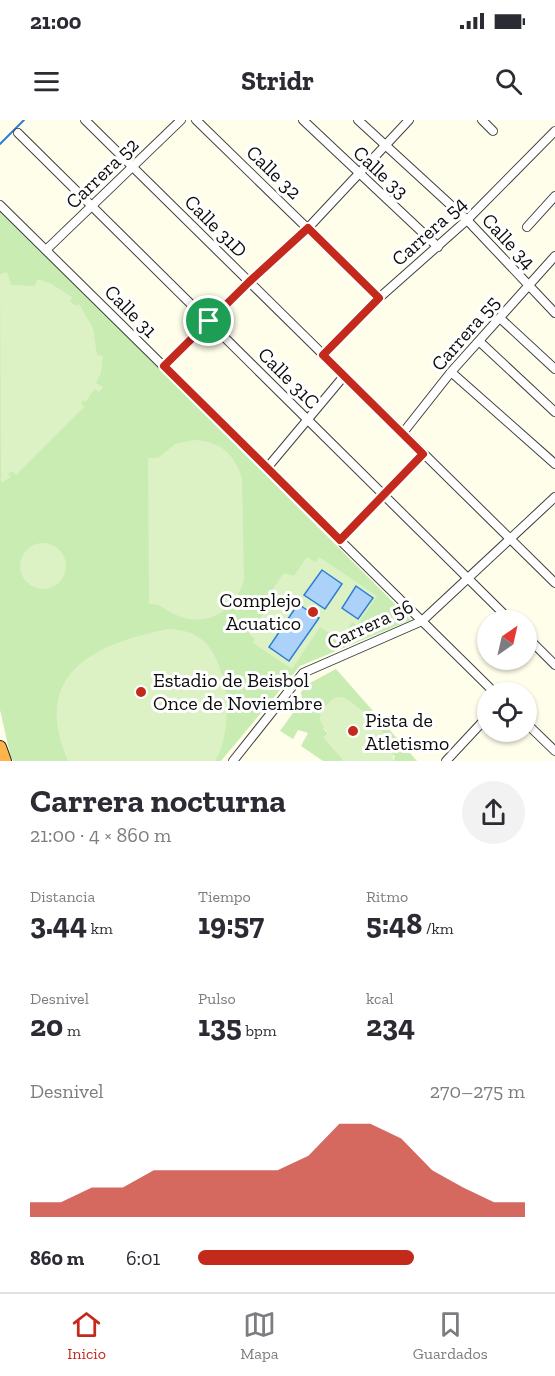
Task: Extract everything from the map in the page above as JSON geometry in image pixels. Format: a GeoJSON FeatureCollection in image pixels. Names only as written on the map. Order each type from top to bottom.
{"type":"FeatureCollection","features":[{"type":"Feature","properties":{"kind":"highway"},"geometry":{"type":"LineString","coordinates":[[0,747],[5,761]]}},
{"type":"Feature","properties":{"kind":"street","name":"Calle 31D"},"geometry":{"type":"LineString","coordinates":[[85,120],[555,583]]}},
{"type":"Feature","properties":{"kind":"street","name":"Carrera 52"},"geometry":{"type":"LineString","coordinates":[[46,250],[181,120]]}},
{"type":"Feature","properties":{"kind":"street","name":"Calle 32"},"geometry":{"type":"LineString","coordinates":[[196,120],[379,298]]}},
{"type":"Feature","properties":{"kind":"street","name":"Calle 33"},"geometry":{"type":"LineString","coordinates":[[303,120],[438,247]]}},
{"type":"Feature","properties":{"kind":"street","name":"Calle 34"},"geometry":{"type":"LineString","coordinates":[[358,120],[467,220],[555,313]]}},
{"type":"Feature","properties":{"kind":"street"},"geometry":{"type":"LineString","coordinates":[[164,366],[249,282],[308,228],[409,120]]}},
{"type":"Feature","properties":{"kind":"street"},"geometry":{"type":"LineString","coordinates":[[482,120],[493,131]]}},
{"type":"Feature","properties":{"kind":"street","name":"Carrera 54"},"geometry":{"type":"LineString","coordinates":[[323,355],[379,298],[467,220],[555,131]]}},
{"type":"Feature","properties":{"kind":"street","name":"Calle 31C"},"geometry":{"type":"LineString","coordinates":[[18,133],[500,610]]}},
{"type":"Feature","properties":{"kind":"street"},"geometry":{"type":"LineString","coordinates":[[527,227],[555,196]]}},
{"type":"Feature","properties":{"kind":"street","name":"Calle 31"},"geometry":{"type":"LineString","coordinates":[[0,204],[484,682]]}},
{"type":"Feature","properties":{"kind":"street","name":"Carrera 55"},"geometry":{"type":"LineString","coordinates":[[402,434],[451,372],[501,319],[555,256]]}},
{"type":"Feature","properties":{"kind":"street"},"geometry":{"type":"LineString","coordinates":[[501,319],[555,369]]}},
{"type":"Feature","properties":{"kind":"street"},"geometry":{"type":"LineString","coordinates":[[480,342],[555,412]]}},
{"type":"Feature","properties":{"kind":"street"},"geometry":{"type":"LineString","coordinates":[[451,372],[555,464]]}},
{"type":"Feature","properties":{"kind":"street"},"geometry":{"type":"LineString","coordinates":[[267,468],[344,376]]}},
{"type":"Feature","properties":{"kind":"street"},"geometry":{"type":"LineString","coordinates":[[340,540],[423,454]]}},
{"type":"Feature","properties":{"kind":"street","name":"Carrera 56"},"geometry":{"type":"LineString","coordinates":[[233,761],[303,673],[422,621],[555,497]]}},
{"type":"Feature","properties":{"kind":"street"},"geometry":{"type":"LineString","coordinates":[[537,647],[555,664]]}},
{"type":"Feature","properties":{"kind":"street"},"geometry":{"type":"LineString","coordinates":[[446,761],[477,728]]}},
{"type":"Feature","properties":{"kind":"street"},"geometry":{"type":"LineString","coordinates":[[537,734],[555,751]]}},
{"type":"Feature","properties":{"kind":"green space"},"geometry":{"type":"Polygon","coordinates":[[[0,209],[411,620],[300,666],[221,761],[13,761],[10,754],[0,710],[0,209]]]}},
{"type":"Feature","properties":{"kind":"green space"},"geometry":{"type":"Polygon","coordinates":[[[7,272],[11,285],[35,286],[37,279],[50,283],[72,297],[70,301],[76,306],[79,304],[93,328],[97,355],[103,356],[101,373],[96,383],[103,387],[99,392],[94,389],[86,402],[84,400],[81,403],[84,407],[16,475],[12,471],[8,474],[11,477],[1,483],[0,274],[7,272]]]}},
{"type":"Feature","properties":{"kind":"green space"},"geometry":{"type":"Polygon","coordinates":[[[193,440],[211,443],[225,450],[235,462],[242,478],[244,580],[234,601],[226,609],[217,615],[197,620],[174,614],[159,605],[149,604],[148,458],[158,458],[175,444],[193,440]]]}},
{"type":"Feature","properties":{"kind":"green space"},"geometry":{"type":"Polygon","coordinates":[[[43,543],[59,550],[66,566],[59,582],[43,589],[27,582],[20,566],[27,550],[43,543]]]}},
{"type":"Feature","properties":{"kind":"green space","name":"Complejo Acuatico"},"geometry":{"type":"Polygon","coordinates":[[[307,557],[316,562],[319,557],[377,596],[357,625],[352,622],[340,640],[320,627],[292,669],[253,643],[255,639],[249,634],[263,614],[258,610],[284,573],[294,576],[307,557]]]}},
{"type":"Feature","properties":{"kind":"green space","name":"Estadio de Beisbol Once de Noviembre"},"geometry":{"type":"Polygon","coordinates":[[[168,629],[189,632],[200,638],[210,648],[218,662],[226,696],[227,715],[221,748],[215,761],[68,761],[58,731],[57,706],[63,685],[76,668],[93,654],[141,635],[168,629]]]}},
{"type":"Feature","properties":{"kind":"green space"},"geometry":{"type":"Polygon","coordinates":[[[336,669],[417,761],[393,761],[395,756],[323,728],[328,734],[324,737],[344,761],[323,761],[301,746],[308,733],[298,730],[293,739],[280,731],[298,706],[304,704],[309,706],[312,703],[302,698],[301,692],[310,683],[336,669]]]}},
{"type":"Feature","properties":{"kind":"green space","name":"Pista de Atletismo"},"geometry":{"type":"Polygon","coordinates":[[[343,697],[368,716],[384,734],[393,753],[393,761],[344,761],[323,737],[328,734],[320,721],[321,710],[334,698],[343,697]]]}},
{"type":"Feature","properties":{"kind":"water"},"geometry":{"type":"Polygon","coordinates":[[[322,570],[342,584],[325,609],[304,595],[322,570]]]}},
{"type":"Feature","properties":{"kind":"water"},"geometry":{"type":"Polygon","coordinates":[[[356,586],[373,598],[358,619],[342,608],[356,586]]]}},
{"type":"Feature","properties":{"kind":"water"},"geometry":{"type":"Polygon","coordinates":[[[298,604],[319,618],[289,661],[269,647],[298,604]]]}},
{"type":"Feature","properties":{"kind":"waterway"},"geometry":{"type":"LineString","coordinates":[[0,144],[24,120]]}},
{"type":"Feature","properties":{"kind":"place","name":"Complejo Acuatico"},"geometry":{"type":"Point","coordinates":[313,612]}},
{"type":"Feature","properties":{"kind":"place","name":"Estadio de Beisbol Once de Noviembre"},"geometry":{"type":"Point","coordinates":[141,692]}},
{"type":"Feature","properties":{"kind":"place","name":"Pista de Atletismo"},"geometry":{"type":"Point","coordinates":[353,731]}},
{"type":"Feature","properties":{"kind":"route"},"geometry":{"type":"LineString","coordinates":[[308,228],[379,298],[323,355],[423,454],[340,540],[164,366],[209,321],[308,228]]}}]}
